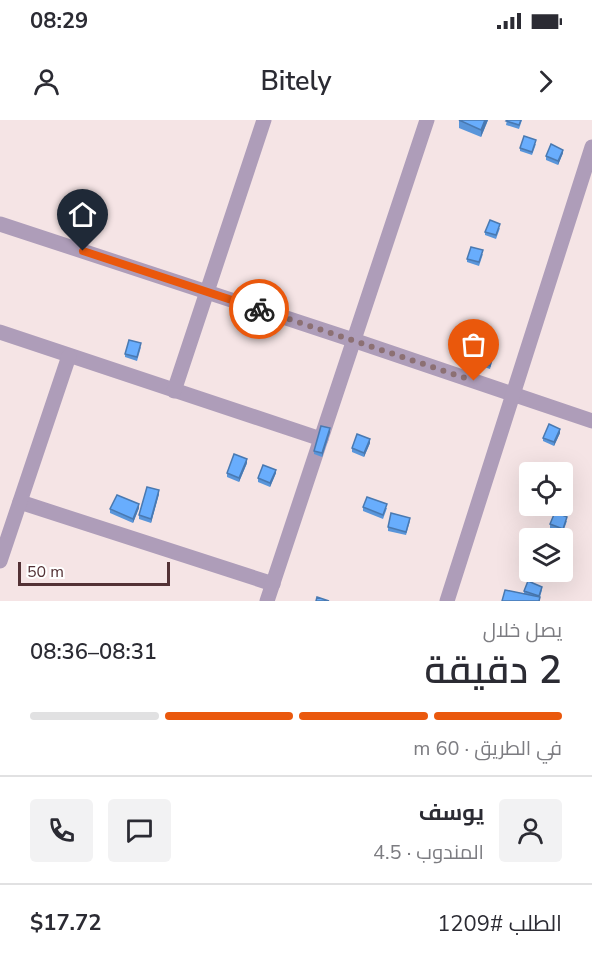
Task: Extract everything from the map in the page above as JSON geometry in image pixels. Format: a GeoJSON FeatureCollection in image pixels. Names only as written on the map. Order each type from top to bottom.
{"type":"FeatureCollection","features":[{"type":"Feature","properties":{"kind":"street"},"geometry":{"type":"LineString","coordinates":[[174,391],[264,120]]}},
{"type":"Feature","properties":{"kind":"street"},"geometry":{"type":"LineString","coordinates":[[267,601],[427,120]]}},
{"type":"Feature","properties":{"kind":"street"},"geometry":{"type":"LineString","coordinates":[[447,601],[592,147]]}},
{"type":"Feature","properties":{"kind":"street"},"geometry":{"type":"LineString","coordinates":[[0,224],[592,421]]}},
{"type":"Feature","properties":{"kind":"street"},"geometry":{"type":"LineString","coordinates":[[0,332],[321,439]]}},
{"type":"Feature","properties":{"kind":"street"},"geometry":{"type":"LineString","coordinates":[[0,561],[69,356]]}},
{"type":"Feature","properties":{"kind":"street"},"geometry":{"type":"LineString","coordinates":[[20,502],[273,584]]}},
{"type":"Feature","properties":{"kind":"building"},"geometry":{"type":"Polygon","coordinates":[[[459,120],[485,120],[481,130],[459,120]]]}},
{"type":"Feature","properties":{"kind":"building"},"geometry":{"type":"Polygon","coordinates":[[[507,120],[521,120],[519,125],[507,120]]]}},
{"type":"Feature","properties":{"kind":"building"},"geometry":{"type":"Polygon","coordinates":[[[524,136],[536,140],[532,152],[520,148],[524,136]]]}},
{"type":"Feature","properties":{"kind":"building"},"geometry":{"type":"Polygon","coordinates":[[[551,144],[563,150],[558,161],[546,156],[551,144]]]}},
{"type":"Feature","properties":{"kind":"building"},"geometry":{"type":"Polygon","coordinates":[[[490,220],[500,224],[496,235],[485,232],[490,220]]]}},
{"type":"Feature","properties":{"kind":"building"},"geometry":{"type":"Polygon","coordinates":[[[471,247],[483,250],[479,262],[467,259],[471,247]]]}},
{"type":"Feature","properties":{"kind":"building"},"geometry":{"type":"Polygon","coordinates":[[[129,340],[141,343],[137,357],[125,354],[129,340]]]}},
{"type":"Feature","properties":{"kind":"building"},"geometry":{"type":"Polygon","coordinates":[[[483,348],[494,351],[490,366],[478,361],[483,348]]]}},
{"type":"Feature","properties":{"kind":"building"},"geometry":{"type":"Polygon","coordinates":[[[549,424],[560,429],[554,442],[543,438],[549,424]]]}},
{"type":"Feature","properties":{"kind":"building"},"geometry":{"type":"Polygon","coordinates":[[[321,426],[330,428],[322,453],[314,451],[321,426]]]}},
{"type":"Feature","properties":{"kind":"building"},"geometry":{"type":"Polygon","coordinates":[[[357,434],[370,439],[364,453],[352,448],[357,434]]]}},
{"type":"Feature","properties":{"kind":"building"},"geometry":{"type":"Polygon","coordinates":[[[234,454],[247,459],[239,478],[227,473],[234,454]]]}},
{"type":"Feature","properties":{"kind":"building"},"geometry":{"type":"Polygon","coordinates":[[[263,465],[276,470],[270,483],[258,478],[263,465]]]}},
{"type":"Feature","properties":{"kind":"building"},"geometry":{"type":"Polygon","coordinates":[[[147,487],[159,490],[151,519],[139,515],[147,487]]]}},
{"type":"Feature","properties":{"kind":"building"},"geometry":{"type":"Polygon","coordinates":[[[117,495],[139,504],[133,519],[110,509],[117,495]]]}},
{"type":"Feature","properties":{"kind":"building"},"geometry":{"type":"Polygon","coordinates":[[[367,497],[387,504],[383,515],[363,507],[367,497]]]}},
{"type":"Feature","properties":{"kind":"building"},"geometry":{"type":"Polygon","coordinates":[[[391,513],[410,518],[406,532],[388,527],[391,513]]]}},
{"type":"Feature","properties":{"kind":"building"},"geometry":{"type":"Polygon","coordinates":[[[553,516],[567,517],[563,528],[550,524],[553,516]]]}},
{"type":"Feature","properties":{"kind":"building"},"geometry":{"type":"Polygon","coordinates":[[[528,582],[542,587],[539,596],[524,591],[528,582]]]}},
{"type":"Feature","properties":{"kind":"building"},"geometry":{"type":"Polygon","coordinates":[[[505,590],[540,597],[539,601],[502,601],[505,590]]]}},
{"type":"Feature","properties":{"kind":"building"},"geometry":{"type":"Polygon","coordinates":[[[317,597],[329,601],[316,601],[317,597]]]}},
{"type":"Feature","properties":{"kind":"way so far"},"geometry":{"type":"LineString","coordinates":[[259,309],[474,381]]}},
{"type":"Feature","properties":{"kind":"route"},"geometry":{"type":"LineString","coordinates":[[83,251],[259,309]]}}]}
